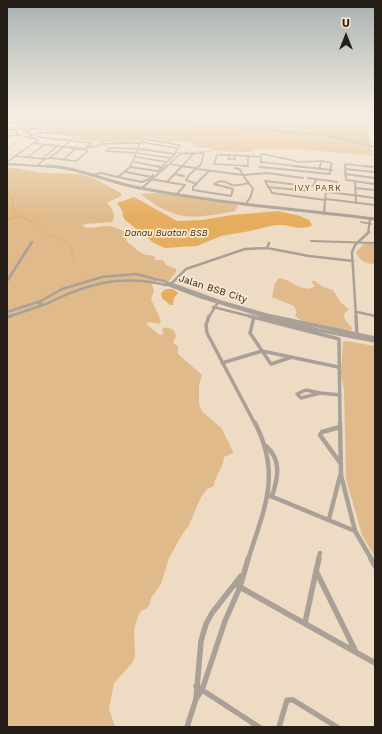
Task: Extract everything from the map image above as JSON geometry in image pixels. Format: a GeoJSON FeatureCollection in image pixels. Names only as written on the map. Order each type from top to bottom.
{"type":"FeatureCollection","features":[{"type":"Feature","properties":{"kind":"street"},"geometry":{"type":"LineString","coordinates":[[7,163],[25,149]]}},
{"type":"Feature","properties":{"kind":"street"},"geometry":{"type":"LineString","coordinates":[[28,157],[39,149]]}},
{"type":"Feature","properties":{"kind":"street"},"geometry":{"type":"LineString","coordinates":[[42,159],[53,149]]}},
{"type":"Feature","properties":{"kind":"street"},"geometry":{"type":"LineString","coordinates":[[50,158],[61,149]]}},
{"type":"Feature","properties":{"kind":"street"},"geometry":{"type":"LineString","coordinates":[[63,160],[75,149]]}},
{"type":"Feature","properties":{"kind":"street"},"geometry":{"type":"LineString","coordinates":[[15,156],[76,161],[86,149]]}},
{"type":"Feature","properties":{"kind":"street"},"geometry":{"type":"LineString","coordinates":[[108,149],[106,151],[137,153],[171,158]]}},
{"type":"Feature","properties":{"kind":"street"},"geometry":{"type":"LineString","coordinates":[[118,177],[126,172],[134,162],[138,149]]}},
{"type":"Feature","properties":{"kind":"street"},"geometry":{"type":"LineString","coordinates":[[152,149],[174,153]]}},
{"type":"Feature","properties":{"kind":"street"},"geometry":{"type":"LineString","coordinates":[[94,175],[101,173],[144,182],[151,178],[168,163],[177,149]]}},
{"type":"Feature","properties":{"kind":"street"},"geometry":{"type":"LineString","coordinates":[[167,182],[194,153]]}},
{"type":"Feature","properties":{"kind":"street"},"geometry":{"type":"LineString","coordinates":[[143,187],[157,171],[180,154],[194,153],[205,154],[201,164],[189,174],[186,180],[197,184]]}},
{"type":"Feature","properties":{"kind":"street"},"geometry":{"type":"LineString","coordinates":[[248,166],[235,168],[214,163],[216,155],[261,157],[262,154],[308,163],[321,161],[332,162],[332,170],[330,174],[260,168],[261,157]]}},
{"type":"Feature","properties":{"kind":"street"},"geometry":{"type":"LineString","coordinates":[[248,156],[248,166]]}},
{"type":"Feature","properties":{"kind":"street"},"geometry":{"type":"LineString","coordinates":[[271,163],[273,156]]}},
{"type":"Feature","properties":{"kind":"street"},"geometry":{"type":"LineString","coordinates":[[136,157],[209,171],[243,175],[268,173],[303,178]]}},
{"type":"Feature","properties":{"kind":"street"},"geometry":{"type":"LineString","coordinates":[[39,165],[45,159]]}},
{"type":"Feature","properties":{"kind":"street"},"geometry":{"type":"LineString","coordinates":[[295,166],[296,161]]}},
{"type":"Feature","properties":{"kind":"street"},"geometry":{"type":"LineString","coordinates":[[320,168],[321,161]]}},
{"type":"Feature","properties":{"kind":"street"},"geometry":{"type":"LineString","coordinates":[[134,162],[162,167]]}},
{"type":"Feature","properties":{"kind":"street"},"geometry":{"type":"LineString","coordinates":[[261,162],[332,170]]}},
{"type":"Feature","properties":{"kind":"street"},"geometry":{"type":"LineString","coordinates":[[7,163],[67,169],[143,187],[178,193],[184,188],[184,185],[126,172]]}},
{"type":"Feature","properties":{"kind":"street"},"geometry":{"type":"LineString","coordinates":[[375,167],[345,164],[346,180],[375,184]]}},
{"type":"Feature","properties":{"kind":"street"},"geometry":{"type":"LineString","coordinates":[[220,165],[248,166]]}},
{"type":"Feature","properties":{"kind":"street"},"geometry":{"type":"LineString","coordinates":[[130,167],[157,171]]}},
{"type":"Feature","properties":{"kind":"street"},"geometry":{"type":"LineString","coordinates":[[235,168],[241,171],[253,191],[246,202]]}},
{"type":"Feature","properties":{"kind":"street"},"geometry":{"type":"LineString","coordinates":[[345,169],[375,172]]}},
{"type":"Feature","properties":{"kind":"street"},"geometry":{"type":"LineString","coordinates":[[209,171],[192,189],[230,196],[233,185]]}},
{"type":"Feature","properties":{"kind":"street"},"geometry":{"type":"LineString","coordinates":[[292,176],[294,171]]}},
{"type":"Feature","properties":{"kind":"street"},"geometry":{"type":"LineString","coordinates":[[174,174],[184,176]]}},
{"type":"Feature","properties":{"kind":"street"},"geometry":{"type":"LineString","coordinates":[[345,174],[375,178]]}},
{"type":"Feature","properties":{"kind":"street"},"geometry":{"type":"LineString","coordinates":[[94,175],[125,185],[370,219],[375,218]]}},
{"type":"Feature","properties":{"kind":"street"},"geometry":{"type":"LineString","coordinates":[[308,178],[337,182],[338,193]]}},
{"type":"Feature","properties":{"kind":"street"},"geometry":{"type":"LineString","coordinates":[[314,185],[316,179]]}},
{"type":"Feature","properties":{"kind":"street"},"geometry":{"type":"LineString","coordinates":[[233,189],[216,186],[214,184],[218,181],[228,182],[233,185],[249,183]]}},
{"type":"Feature","properties":{"kind":"street"},"geometry":{"type":"LineString","coordinates":[[355,181],[356,203]]}},
{"type":"Feature","properties":{"kind":"street"},"geometry":{"type":"LineString","coordinates":[[375,198],[326,192],[314,185],[309,186],[265,182],[271,193],[274,194],[375,205]]}},
{"type":"Feature","properties":{"kind":"street"},"geometry":{"type":"LineString","coordinates":[[307,198],[309,186]]}},
{"type":"Feature","properties":{"kind":"street"},"geometry":{"type":"LineString","coordinates":[[268,187],[308,191]]}},
{"type":"Feature","properties":{"kind":"street"},"geometry":{"type":"LineString","coordinates":[[355,188],[375,190]]}},
{"type":"Feature","properties":{"kind":"street"},"geometry":{"type":"LineString","coordinates":[[325,213],[326,192]]}},
{"type":"Feature","properties":{"kind":"street"},"geometry":{"type":"LineString","coordinates":[[325,213],[375,218]]}},
{"type":"Feature","properties":{"kind":"street"},"geometry":{"type":"LineString","coordinates":[[357,336],[353,248],[368,233],[371,224],[370,219]]}},
{"type":"Feature","properties":{"kind":"street"},"geometry":{"type":"LineString","coordinates":[[361,222],[371,224]]}},
{"type":"Feature","properties":{"kind":"street"},"geometry":{"type":"LineString","coordinates":[[311,241],[375,242]]}},
{"type":"Feature","properties":{"kind":"street"},"geometry":{"type":"LineString","coordinates":[[7,281],[32,242]]}},
{"type":"Feature","properties":{"kind":"street"},"geometry":{"type":"LineString","coordinates":[[267,248],[269,243]]}},
{"type":"Feature","properties":{"kind":"street"},"geometry":{"type":"LineString","coordinates":[[169,284],[186,270],[245,249],[267,248],[309,256],[353,261]]}},
{"type":"Feature","properties":{"kind":"street"},"geometry":{"type":"LineString","coordinates":[[7,312],[41,301],[62,289],[102,277],[136,274],[169,284]]}},
{"type":"Feature","properties":{"kind":"street"},"geometry":{"type":"LineString","coordinates":[[7,318],[44,305],[72,290],[101,283],[151,280],[169,284]]}},
{"type":"Feature","properties":{"kind":"street","name":"Jalan BSB City"},"geometry":{"type":"LineString","coordinates":[[169,284],[215,305],[223,304],[279,320],[375,340]]}},
{"type":"Feature","properties":{"kind":"street"},"geometry":{"type":"LineString","coordinates":[[41,301],[40,304],[44,305]]}},
{"type":"Feature","properties":{"kind":"street"},"geometry":{"type":"LineString","coordinates":[[218,308],[223,304]]}},
{"type":"Feature","properties":{"kind":"street"},"geometry":{"type":"LineString","coordinates":[[270,496],[270,475],[265,445],[212,344],[206,329],[206,323],[215,305],[218,308],[337,338],[340,342],[338,367],[340,395],[341,475],[356,531],[375,566]]}},
{"type":"Feature","properties":{"kind":"street"},"geometry":{"type":"LineString","coordinates":[[356,312],[375,316]]}},
{"type":"Feature","properties":{"kind":"street"},"geometry":{"type":"LineString","coordinates":[[254,317],[250,333],[272,364],[293,357]]}},
{"type":"Feature","properties":{"kind":"street"},"geometry":{"type":"LineString","coordinates":[[222,363],[262,351],[338,367]]}},
{"type":"Feature","properties":{"kind":"street"},"geometry":{"type":"LineString","coordinates":[[321,393],[301,398],[297,394],[302,390],[307,389],[321,393],[340,395]]}},
{"type":"Feature","properties":{"kind":"street"},"geometry":{"type":"LineString","coordinates":[[340,427],[322,432],[320,435],[341,464]]}},
{"type":"Feature","properties":{"kind":"street"},"geometry":{"type":"LineString","coordinates":[[187,727],[196,699],[202,690],[237,586],[243,574],[278,476],[278,466],[270,449],[265,445]]}},
{"type":"Feature","properties":{"kind":"street"},"geometry":{"type":"LineString","coordinates":[[329,519],[341,475]]}},
{"type":"Feature","properties":{"kind":"street"},"geometry":{"type":"LineString","coordinates":[[270,496],[356,531]]}},
{"type":"Feature","properties":{"kind":"street"},"geometry":{"type":"LineString","coordinates":[[305,623],[320,553]]}},
{"type":"Feature","properties":{"kind":"street"},"geometry":{"type":"LineString","coordinates":[[316,571],[356,651]]}},
{"type":"Feature","properties":{"kind":"street"},"geometry":{"type":"LineString","coordinates":[[237,586],[356,651],[375,663]]}},
{"type":"Feature","properties":{"kind":"street"},"geometry":{"type":"LineString","coordinates":[[196,699],[201,641],[206,624],[212,613],[237,586]]}},
{"type":"Feature","properties":{"kind":"street"},"geometry":{"type":"LineString","coordinates":[[196,686],[259,727]]}},
{"type":"Feature","properties":{"kind":"street"},"geometry":{"type":"LineString","coordinates":[[279,727],[287,700],[290,699],[337,727]]}},
{"type":"Feature","properties":{"kind":"shaded area"},"geometry":{"type":"Polygon","coordinates":[[[211,149],[261,149],[249,152],[214,151],[211,149]]]}},
{"type":"Feature","properties":{"kind":"shaded area"},"geometry":{"type":"Polygon","coordinates":[[[302,149],[372,149],[373,156],[302,149]]]}},
{"type":"Feature","properties":{"kind":"shaded area"},"geometry":{"type":"Polygon","coordinates":[[[14,168],[45,173],[80,174],[93,178],[121,193],[121,196],[107,203],[113,212],[114,217],[112,222],[85,224],[82,226],[91,228],[104,226],[115,227],[128,234],[126,241],[138,251],[152,255],[155,257],[155,260],[163,260],[166,265],[176,269],[176,272],[169,281],[162,281],[160,278],[152,285],[154,291],[151,299],[161,321],[159,324],[149,322],[146,324],[160,335],[164,334],[162,330],[163,328],[173,330],[176,336],[173,343],[178,346],[178,354],[202,375],[199,385],[199,404],[202,411],[222,429],[233,452],[224,457],[214,486],[207,489],[201,497],[189,525],[169,558],[161,584],[151,598],[150,604],[147,608],[141,611],[138,616],[134,630],[135,657],[132,663],[114,683],[109,709],[115,727],[7,727],[7,169],[14,168]]]}},
{"type":"Feature","properties":{"kind":"shaded area"},"geometry":{"type":"Polygon","coordinates":[[[156,193],[238,205],[235,211],[207,216],[185,216],[164,210],[140,194],[156,193]]]}},
{"type":"Feature","properties":{"kind":"shaded area"},"geometry":{"type":"Polygon","coordinates":[[[365,243],[375,244],[375,264],[363,261],[357,255],[356,252],[365,243]]]}},
{"type":"Feature","properties":{"kind":"shaded area"},"geometry":{"type":"Polygon","coordinates":[[[279,278],[306,289],[315,286],[311,281],[315,281],[323,287],[333,290],[341,303],[349,309],[344,314],[345,320],[352,330],[348,331],[319,326],[298,318],[295,315],[297,312],[294,306],[272,297],[275,283],[279,278]]]}},
{"type":"Feature","properties":{"kind":"shaded area"},"geometry":{"type":"Polygon","coordinates":[[[346,341],[375,346],[375,557],[362,535],[346,479],[344,390],[341,373],[343,342],[346,341]]]}},
{"type":"Feature","properties":{"kind":"water","name":"Danau Buatan BSB"},"geometry":{"type":"Polygon","coordinates":[[[134,197],[177,221],[202,220],[232,215],[278,211],[300,216],[309,220],[312,225],[309,227],[298,228],[275,225],[221,236],[197,246],[165,248],[154,243],[125,220],[122,214],[123,212],[117,203],[134,197]]]}},
{"type":"Feature","properties":{"kind":"water"},"geometry":{"type":"Polygon","coordinates":[[[166,289],[173,289],[178,293],[174,298],[173,305],[170,305],[162,298],[161,293],[166,289]]]}},
{"type":"Feature","properties":{"kind":"waterway"},"geometry":{"type":"LineString","coordinates":[[148,149],[172,153]]}},
{"type":"Feature","properties":{"kind":"waterway"},"geometry":{"type":"LineString","coordinates":[[175,153],[212,151]]}},
{"type":"Feature","properties":{"kind":"waterway"},"geometry":{"type":"LineString","coordinates":[[7,191],[12,198],[14,212],[34,223],[45,232],[70,244],[75,263]]}},
{"type":"Feature","properties":{"kind":"waterway"},"geometry":{"type":"LineString","coordinates":[[7,220],[20,216]]}},
{"type":"Feature","properties":{"kind":"waterway"},"geometry":{"type":"LineString","coordinates":[[7,262],[11,263]]}},
{"type":"Feature","properties":{"kind":"district","name":"IVY PARK"},"geometry":{"type":"Point","coordinates":[318,188]}}]}
